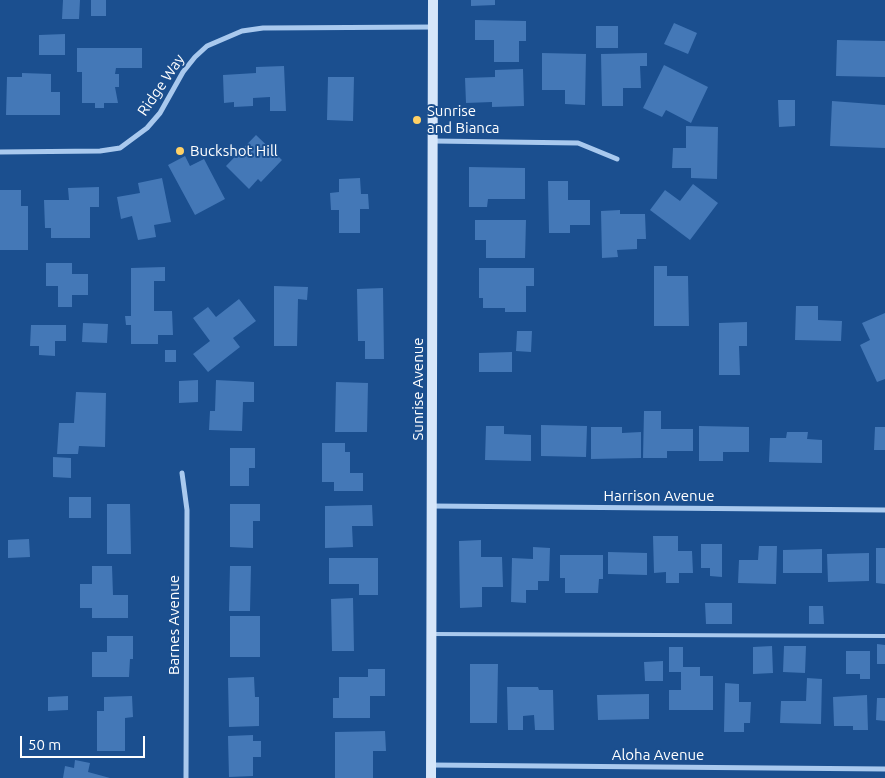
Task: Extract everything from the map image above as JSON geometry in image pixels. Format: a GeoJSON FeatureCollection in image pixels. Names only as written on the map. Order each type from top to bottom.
{"type":"FeatureCollection","features":[{"type":"Feature","properties":{"kind":"street","name":"Sunrise Avenue"},"geometry":{"type":"LineString","coordinates":[[431,778],[433,0]]}},
{"type":"Feature","properties":{"kind":"street","name":"Ridge Way"},"geometry":{"type":"LineString","coordinates":[[0,152],[100,151],[120,148],[147,128],[160,113],[183,72],[195,57],[207,46],[242,31],[264,28],[434,27]]}},
{"type":"Feature","properties":{"kind":"street"},"geometry":{"type":"LineString","coordinates":[[434,141],[578,143],[617,159]]}},
{"type":"Feature","properties":{"kind":"street","name":"Barnes Avenue"},"geometry":{"type":"LineString","coordinates":[[182,473],[187,510],[186,778]]}},
{"type":"Feature","properties":{"kind":"street","name":"Harrison Avenue"},"geometry":{"type":"LineString","coordinates":[[432,506],[885,510]]}},
{"type":"Feature","properties":{"kind":"street","name":"Aloha Avenue"},"geometry":{"type":"LineString","coordinates":[[431,765],[885,769]]}},
{"type":"Feature","properties":{"kind":"lane"},"geometry":{"type":"LineString","coordinates":[[432,634],[885,636]]}},
{"type":"Feature","properties":{"kind":"building"},"geometry":{"type":"Polygon","coordinates":[[[63,0],[80,0],[79,19],[62,19],[63,0]]]}},
{"type":"Feature","properties":{"kind":"building"},"geometry":{"type":"Polygon","coordinates":[[[91,0],[106,0],[106,16],[91,16],[91,0]]]}},
{"type":"Feature","properties":{"kind":"building"},"geometry":{"type":"Polygon","coordinates":[[[471,0],[495,0],[495,5],[471,6],[471,0]]]}},
{"type":"Feature","properties":{"kind":"building"},"geometry":{"type":"Polygon","coordinates":[[[475,20],[526,21],[526,41],[519,41],[519,62],[494,62],[494,40],[475,40],[475,20]]]}},
{"type":"Feature","properties":{"kind":"building"},"geometry":{"type":"Polygon","coordinates":[[[674,23],[697,33],[688,54],[664,44],[674,23]]]}},
{"type":"Feature","properties":{"kind":"building"},"geometry":{"type":"Polygon","coordinates":[[[596,26],[618,26],[618,48],[596,48],[596,26]]]}},
{"type":"Feature","properties":{"kind":"building"},"geometry":{"type":"Polygon","coordinates":[[[65,34],[65,55],[39,55],[39,35],[65,34]]]}},
{"type":"Feature","properties":{"kind":"building"},"geometry":{"type":"Polygon","coordinates":[[[837,40],[885,41],[885,77],[836,76],[837,40]]]}},
{"type":"Feature","properties":{"kind":"building"},"geometry":{"type":"Polygon","coordinates":[[[77,48],[142,48],[142,68],[116,68],[115,74],[119,74],[119,87],[115,87],[118,103],[104,103],[104,108],[95,108],[95,103],[82,103],[82,72],[77,72],[77,48]]]}},
{"type":"Feature","properties":{"kind":"building"},"geometry":{"type":"Polygon","coordinates":[[[542,53],[586,54],[585,105],[565,104],[565,90],[542,90],[542,53]]]}},
{"type":"Feature","properties":{"kind":"building"},"geometry":{"type":"Polygon","coordinates":[[[647,53],[647,66],[640,66],[641,88],[623,88],[623,106],[602,106],[601,54],[647,53]]]}},
{"type":"Feature","properties":{"kind":"building"},"geometry":{"type":"Polygon","coordinates":[[[664,65],[708,87],[691,123],[666,110],[662,117],[643,108],[664,65]]]}},
{"type":"Feature","properties":{"kind":"building"},"geometry":{"type":"Polygon","coordinates":[[[284,66],[286,111],[270,111],[270,97],[253,98],[253,106],[234,107],[234,102],[224,103],[223,75],[256,73],[256,67],[284,66]]]}},
{"type":"Feature","properties":{"kind":"building"},"geometry":{"type":"Polygon","coordinates":[[[523,69],[524,106],[492,107],[492,102],[466,103],[465,78],[495,77],[495,70],[523,69]]]}},
{"type":"Feature","properties":{"kind":"building"},"geometry":{"type":"Polygon","coordinates":[[[22,73],[51,74],[51,92],[60,92],[60,115],[6,115],[7,77],[22,77],[22,73]]]}},
{"type":"Feature","properties":{"kind":"building"},"geometry":{"type":"Polygon","coordinates":[[[328,77],[354,77],[353,121],[327,120],[328,77]]]}},
{"type":"Feature","properties":{"kind":"building"},"geometry":{"type":"Polygon","coordinates":[[[778,100],[795,100],[795,126],[779,127],[778,100]]]}},
{"type":"Feature","properties":{"kind":"building"},"geometry":{"type":"Polygon","coordinates":[[[832,101],[885,105],[885,148],[830,146],[832,101]]]}},
{"type":"Feature","properties":{"kind":"building"},"geometry":{"type":"Polygon","coordinates":[[[686,126],[718,127],[717,179],[691,178],[691,168],[672,168],[673,148],[686,148],[686,126]]]}},
{"type":"Feature","properties":{"kind":"building"},"geometry":{"type":"Polygon","coordinates":[[[256,135],[282,160],[261,182],[258,179],[249,189],[226,166],[256,135]]]}},
{"type":"Feature","properties":{"kind":"building"},"geometry":{"type":"Polygon","coordinates":[[[185,156],[190,166],[204,159],[225,199],[195,215],[168,165],[185,156]]]}},
{"type":"Feature","properties":{"kind":"building"},"geometry":{"type":"Polygon","coordinates":[[[469,167],[525,168],[525,199],[488,199],[487,207],[469,207],[469,167]]]}},
{"type":"Feature","properties":{"kind":"building"},"geometry":{"type":"Polygon","coordinates":[[[162,178],[171,222],[154,225],[156,237],[138,240],[132,216],[121,219],[117,197],[140,193],[138,183],[162,178]]]}},
{"type":"Feature","properties":{"kind":"building"},"geometry":{"type":"Polygon","coordinates":[[[360,178],[361,194],[368,194],[369,209],[360,209],[360,233],[339,233],[339,210],[331,210],[330,193],[339,192],[339,179],[360,178]]]}},
{"type":"Feature","properties":{"kind":"building"},"geometry":{"type":"Polygon","coordinates":[[[548,181],[568,181],[568,200],[590,200],[590,225],[570,225],[570,233],[549,233],[548,181]]]}},
{"type":"Feature","properties":{"kind":"building"},"geometry":{"type":"Polygon","coordinates":[[[693,184],[718,203],[690,240],[650,210],[665,190],[680,201],[693,184]]]}},
{"type":"Feature","properties":{"kind":"building"},"geometry":{"type":"Polygon","coordinates":[[[99,187],[99,207],[90,207],[90,238],[51,238],[51,228],[45,228],[44,200],[69,200],[68,188],[99,187]]]}},
{"type":"Feature","properties":{"kind":"building"},"geometry":{"type":"Polygon","coordinates":[[[0,190],[21,190],[21,206],[28,206],[28,250],[0,250],[0,190]]]}},
{"type":"Feature","properties":{"kind":"building"},"geometry":{"type":"Polygon","coordinates":[[[620,210],[620,214],[645,214],[646,239],[637,239],[637,249],[617,250],[618,257],[602,258],[601,211],[620,210]]]}},
{"type":"Feature","properties":{"kind":"building"},"geometry":{"type":"Polygon","coordinates":[[[475,220],[526,220],[525,258],[486,258],[486,240],[475,240],[475,220]]]}},
{"type":"Feature","properties":{"kind":"building"},"geometry":{"type":"Polygon","coordinates":[[[46,263],[72,263],[72,274],[88,274],[88,295],[72,295],[72,307],[58,307],[58,286],[46,286],[46,263]]]}},
{"type":"Feature","properties":{"kind":"building"},"geometry":{"type":"Polygon","coordinates":[[[654,266],[667,266],[667,276],[688,276],[689,326],[654,326],[654,266]]]}},
{"type":"Feature","properties":{"kind":"building"},"geometry":{"type":"Polygon","coordinates":[[[165,267],[165,281],[154,281],[154,311],[172,311],[173,335],[158,335],[158,344],[131,344],[131,325],[126,325],[125,316],[131,316],[131,268],[165,267]]]}},
{"type":"Feature","properties":{"kind":"building"},"geometry":{"type":"Polygon","coordinates":[[[479,268],[534,268],[534,286],[526,286],[526,312],[505,312],[505,308],[483,308],[483,298],[479,298],[479,268]]]}},
{"type":"Feature","properties":{"kind":"building"},"geometry":{"type":"Polygon","coordinates":[[[274,286],[308,287],[307,300],[298,299],[297,346],[274,346],[274,286]]]}},
{"type":"Feature","properties":{"kind":"building"},"geometry":{"type":"Polygon","coordinates":[[[383,288],[384,359],[365,359],[365,341],[358,341],[357,289],[383,288]]]}},
{"type":"Feature","properties":{"kind":"building"},"geometry":{"type":"Polygon","coordinates":[[[239,299],[256,321],[233,338],[240,347],[208,372],[193,354],[210,341],[193,318],[208,307],[216,317],[239,299]]]}},
{"type":"Feature","properties":{"kind":"building"},"geometry":{"type":"Polygon","coordinates":[[[796,306],[818,306],[818,320],[842,321],[841,341],[795,340],[796,306]]]}},
{"type":"Feature","properties":{"kind":"building"},"geometry":{"type":"Polygon","coordinates":[[[885,313],[885,379],[877,382],[860,345],[870,340],[862,323],[885,313]]]}},
{"type":"Feature","properties":{"kind":"building"},"geometry":{"type":"Polygon","coordinates":[[[747,322],[747,346],[739,346],[740,375],[719,375],[719,323],[747,322]]]}},
{"type":"Feature","properties":{"kind":"building"},"geometry":{"type":"Polygon","coordinates":[[[83,323],[108,324],[107,343],[82,342],[83,323]]]}},
{"type":"Feature","properties":{"kind":"building"},"geometry":{"type":"Polygon","coordinates":[[[31,325],[66,325],[66,341],[55,341],[55,356],[39,355],[39,346],[30,346],[31,325]]]}},
{"type":"Feature","properties":{"kind":"building"},"geometry":{"type":"Polygon","coordinates":[[[517,331],[532,331],[531,352],[516,351],[517,331]]]}},
{"type":"Feature","properties":{"kind":"building"},"geometry":{"type":"Polygon","coordinates":[[[165,350],[176,350],[176,362],[165,362],[165,350]]]}},
{"type":"Feature","properties":{"kind":"building"},"geometry":{"type":"Polygon","coordinates":[[[512,352],[512,372],[479,372],[479,353],[512,352]]]}},
{"type":"Feature","properties":{"kind":"building"},"geometry":{"type":"Polygon","coordinates":[[[198,380],[198,402],[179,403],[179,381],[198,380]]]}},
{"type":"Feature","properties":{"kind":"building"},"geometry":{"type":"Polygon","coordinates":[[[216,380],[254,382],[254,402],[243,402],[242,431],[209,430],[210,411],[215,411],[216,380]]]}},
{"type":"Feature","properties":{"kind":"building"},"geometry":{"type":"Polygon","coordinates":[[[336,382],[368,383],[367,432],[335,432],[336,382]]]}},
{"type":"Feature","properties":{"kind":"building"},"geometry":{"type":"Polygon","coordinates":[[[76,392],[106,393],[105,447],[79,446],[78,454],[57,454],[59,423],[74,423],[76,392]]]}},
{"type":"Feature","properties":{"kind":"building"},"geometry":{"type":"Polygon","coordinates":[[[644,411],[661,411],[661,429],[693,429],[693,451],[667,451],[667,458],[643,458],[644,411]]]}},
{"type":"Feature","properties":{"kind":"building"},"geometry":{"type":"Polygon","coordinates":[[[541,425],[587,426],[586,457],[541,456],[541,425]]]}},
{"type":"Feature","properties":{"kind":"building"},"geometry":{"type":"Polygon","coordinates":[[[486,426],[504,426],[504,434],[531,435],[531,461],[485,460],[486,426]]]}},
{"type":"Feature","properties":{"kind":"building"},"geometry":{"type":"Polygon","coordinates":[[[699,426],[749,427],[749,452],[723,452],[723,461],[699,461],[699,426]]]}},
{"type":"Feature","properties":{"kind":"building"},"geometry":{"type":"Polygon","coordinates":[[[591,427],[622,427],[622,433],[641,432],[641,458],[591,459],[591,427]]]}},
{"type":"Feature","properties":{"kind":"building"},"geometry":{"type":"Polygon","coordinates":[[[875,427],[885,427],[885,450],[874,450],[875,427]]]}},
{"type":"Feature","properties":{"kind":"building"},"geometry":{"type":"Polygon","coordinates":[[[787,432],[808,432],[807,439],[822,440],[822,463],[769,462],[770,438],[786,438],[787,432]]]}},
{"type":"Feature","properties":{"kind":"building"},"geometry":{"type":"Polygon","coordinates":[[[322,443],[345,443],[345,452],[350,452],[350,473],[363,473],[363,491],[334,491],[334,482],[322,482],[322,443]]]}},
{"type":"Feature","properties":{"kind":"building"},"geometry":{"type":"Polygon","coordinates":[[[230,448],[255,448],[255,468],[249,468],[249,486],[230,486],[230,448]]]}},
{"type":"Feature","properties":{"kind":"building"},"geometry":{"type":"Polygon","coordinates":[[[53,457],[71,458],[71,478],[53,477],[53,457]]]}},
{"type":"Feature","properties":{"kind":"building"},"geometry":{"type":"Polygon","coordinates":[[[69,497],[91,497],[91,518],[69,518],[69,497]]]}},
{"type":"Feature","properties":{"kind":"building"},"geometry":{"type":"Polygon","coordinates":[[[107,504],[130,504],[131,554],[107,554],[107,504]]]}},
{"type":"Feature","properties":{"kind":"building"},"geometry":{"type":"Polygon","coordinates":[[[230,504],[260,504],[260,521],[253,521],[253,548],[230,547],[230,504]]]}},
{"type":"Feature","properties":{"kind":"building"},"geometry":{"type":"Polygon","coordinates":[[[372,505],[373,526],[352,526],[353,547],[325,548],[325,506],[372,505]]]}},
{"type":"Feature","properties":{"kind":"building"},"geometry":{"type":"Polygon","coordinates":[[[653,536],[678,536],[678,551],[692,551],[693,573],[679,573],[679,583],[666,583],[666,572],[654,573],[653,536]]]}},
{"type":"Feature","properties":{"kind":"building"},"geometry":{"type":"Polygon","coordinates":[[[29,539],[30,557],[8,558],[8,540],[29,539]]]}},
{"type":"Feature","properties":{"kind":"building"},"geometry":{"type":"Polygon","coordinates":[[[481,540],[481,557],[502,557],[503,587],[482,587],[482,607],[460,608],[459,541],[481,540]]]}},
{"type":"Feature","properties":{"kind":"building"},"geometry":{"type":"Polygon","coordinates":[[[701,544],[722,544],[722,577],[710,576],[710,568],[701,568],[701,544]]]}},
{"type":"Feature","properties":{"kind":"building"},"geometry":{"type":"Polygon","coordinates":[[[759,546],[777,546],[776,584],[738,583],[739,560],[758,560],[759,546]]]}},
{"type":"Feature","properties":{"kind":"building"},"geometry":{"type":"Polygon","coordinates":[[[533,547],[550,548],[549,581],[538,581],[538,590],[526,590],[526,603],[511,602],[512,558],[533,559],[533,547]]]}},
{"type":"Feature","properties":{"kind":"building"},"geometry":{"type":"Polygon","coordinates":[[[876,548],[885,548],[885,584],[876,583],[876,548]]]}},
{"type":"Feature","properties":{"kind":"building"},"geometry":{"type":"Polygon","coordinates":[[[822,549],[822,573],[783,573],[783,550],[822,549]]]}},
{"type":"Feature","properties":{"kind":"building"},"geometry":{"type":"Polygon","coordinates":[[[608,552],[647,553],[647,575],[608,574],[608,552]]]}},
{"type":"Feature","properties":{"kind":"building"},"geometry":{"type":"Polygon","coordinates":[[[869,553],[869,581],[828,582],[827,554],[869,553]]]}},
{"type":"Feature","properties":{"kind":"building"},"geometry":{"type":"Polygon","coordinates":[[[560,555],[603,555],[603,579],[599,579],[598,593],[565,593],[565,578],[560,578],[560,555]]]}},
{"type":"Feature","properties":{"kind":"building"},"geometry":{"type":"Polygon","coordinates":[[[329,558],[378,558],[378,595],[359,595],[359,584],[329,584],[329,558]]]}},
{"type":"Feature","properties":{"kind":"building"},"geometry":{"type":"Polygon","coordinates":[[[92,566],[112,566],[113,595],[128,595],[128,618],[92,618],[92,608],[80,608],[80,584],[92,584],[92,566]]]}},
{"type":"Feature","properties":{"kind":"building"},"geometry":{"type":"Polygon","coordinates":[[[230,566],[251,566],[250,611],[229,611],[230,566]]]}},
{"type":"Feature","properties":{"kind":"building"},"geometry":{"type":"Polygon","coordinates":[[[353,598],[354,651],[332,651],[331,599],[353,598]]]}},
{"type":"Feature","properties":{"kind":"building"},"geometry":{"type":"Polygon","coordinates":[[[705,603],[732,603],[732,624],[706,624],[705,603]]]}},
{"type":"Feature","properties":{"kind":"building"},"geometry":{"type":"Polygon","coordinates":[[[809,606],[823,606],[824,624],[809,624],[809,606]]]}},
{"type":"Feature","properties":{"kind":"building"},"geometry":{"type":"Polygon","coordinates":[[[230,616],[260,616],[260,657],[230,657],[230,616]]]}},
{"type":"Feature","properties":{"kind":"building"},"geometry":{"type":"Polygon","coordinates":[[[107,636],[133,636],[133,659],[130,659],[129,677],[92,677],[92,652],[107,652],[107,636]]]}},
{"type":"Feature","properties":{"kind":"building"},"geometry":{"type":"Polygon","coordinates":[[[877,644],[885,645],[885,664],[877,664],[877,644]]]}},
{"type":"Feature","properties":{"kind":"building"},"geometry":{"type":"Polygon","coordinates":[[[772,646],[773,673],[753,674],[753,647],[772,646]]]}},
{"type":"Feature","properties":{"kind":"building"},"geometry":{"type":"Polygon","coordinates":[[[784,646],[806,646],[805,673],[783,672],[784,646]]]}},
{"type":"Feature","properties":{"kind":"building"},"geometry":{"type":"Polygon","coordinates":[[[669,647],[683,647],[683,667],[700,667],[700,676],[713,676],[713,710],[669,710],[669,690],[681,690],[681,672],[669,672],[669,647]]]}},
{"type":"Feature","properties":{"kind":"building"},"geometry":{"type":"Polygon","coordinates":[[[846,651],[870,651],[870,679],[860,679],[860,674],[846,674],[846,651]]]}},
{"type":"Feature","properties":{"kind":"building"},"geometry":{"type":"Polygon","coordinates":[[[663,661],[663,681],[645,681],[644,662],[663,661]]]}},
{"type":"Feature","properties":{"kind":"building"},"geometry":{"type":"Polygon","coordinates":[[[470,664],[498,664],[497,723],[470,723],[470,664]]]}},
{"type":"Feature","properties":{"kind":"building"},"geometry":{"type":"Polygon","coordinates":[[[368,669],[385,669],[385,696],[370,696],[370,718],[333,718],[333,698],[339,698],[339,677],[368,677],[368,669]]]}},
{"type":"Feature","properties":{"kind":"building"},"geometry":{"type":"Polygon","coordinates":[[[254,677],[255,697],[259,697],[259,726],[229,727],[228,678],[254,677]]]}},
{"type":"Feature","properties":{"kind":"building"},"geometry":{"type":"Polygon","coordinates":[[[807,678],[822,679],[821,724],[780,723],[781,701],[806,701],[807,678]]]}},
{"type":"Feature","properties":{"kind":"building"},"geometry":{"type":"Polygon","coordinates":[[[725,683],[739,684],[739,702],[751,702],[750,723],[744,723],[744,732],[724,732],[725,683]]]}},
{"type":"Feature","properties":{"kind":"building"},"geometry":{"type":"Polygon","coordinates":[[[507,687],[538,687],[539,690],[553,690],[554,730],[535,730],[534,715],[523,716],[523,730],[508,730],[507,687]]]}},
{"type":"Feature","properties":{"kind":"building"},"geometry":{"type":"Polygon","coordinates":[[[649,694],[649,719],[598,720],[597,695],[649,694]]]}},
{"type":"Feature","properties":{"kind":"building"},"geometry":{"type":"Polygon","coordinates":[[[867,695],[868,730],[853,730],[853,726],[834,726],[833,697],[867,695]]]}},
{"type":"Feature","properties":{"kind":"building"},"geometry":{"type":"Polygon","coordinates":[[[68,696],[68,710],[48,711],[48,697],[68,696]]]}},
{"type":"Feature","properties":{"kind":"building"},"geometry":{"type":"Polygon","coordinates":[[[132,696],[133,717],[125,718],[125,751],[97,751],[97,711],[104,711],[104,697],[132,696]]]}},
{"type":"Feature","properties":{"kind":"building"},"geometry":{"type":"Polygon","coordinates":[[[877,698],[885,698],[885,721],[876,720],[877,698]]]}},
{"type":"Feature","properties":{"kind":"building"},"geometry":{"type":"Polygon","coordinates":[[[385,731],[386,751],[373,751],[373,778],[335,778],[335,732],[385,731]]]}},
{"type":"Feature","properties":{"kind":"building"},"geometry":{"type":"Polygon","coordinates":[[[253,735],[253,741],[261,741],[261,757],[253,757],[253,776],[229,777],[228,736],[253,735]]]}},
{"type":"Feature","properties":{"kind":"building"},"geometry":{"type":"Polygon","coordinates":[[[75,760],[90,763],[88,772],[110,778],[63,778],[65,766],[74,768],[75,760]]]}},
{"type":"Feature","properties":{"kind":"place","name":"Sunrise and Bianca"},"geometry":{"type":"Point","coordinates":[417,120]}},
{"type":"Feature","properties":{"kind":"place","name":"Buckshot Hill"},"geometry":{"type":"Point","coordinates":[180,151]}}]}
